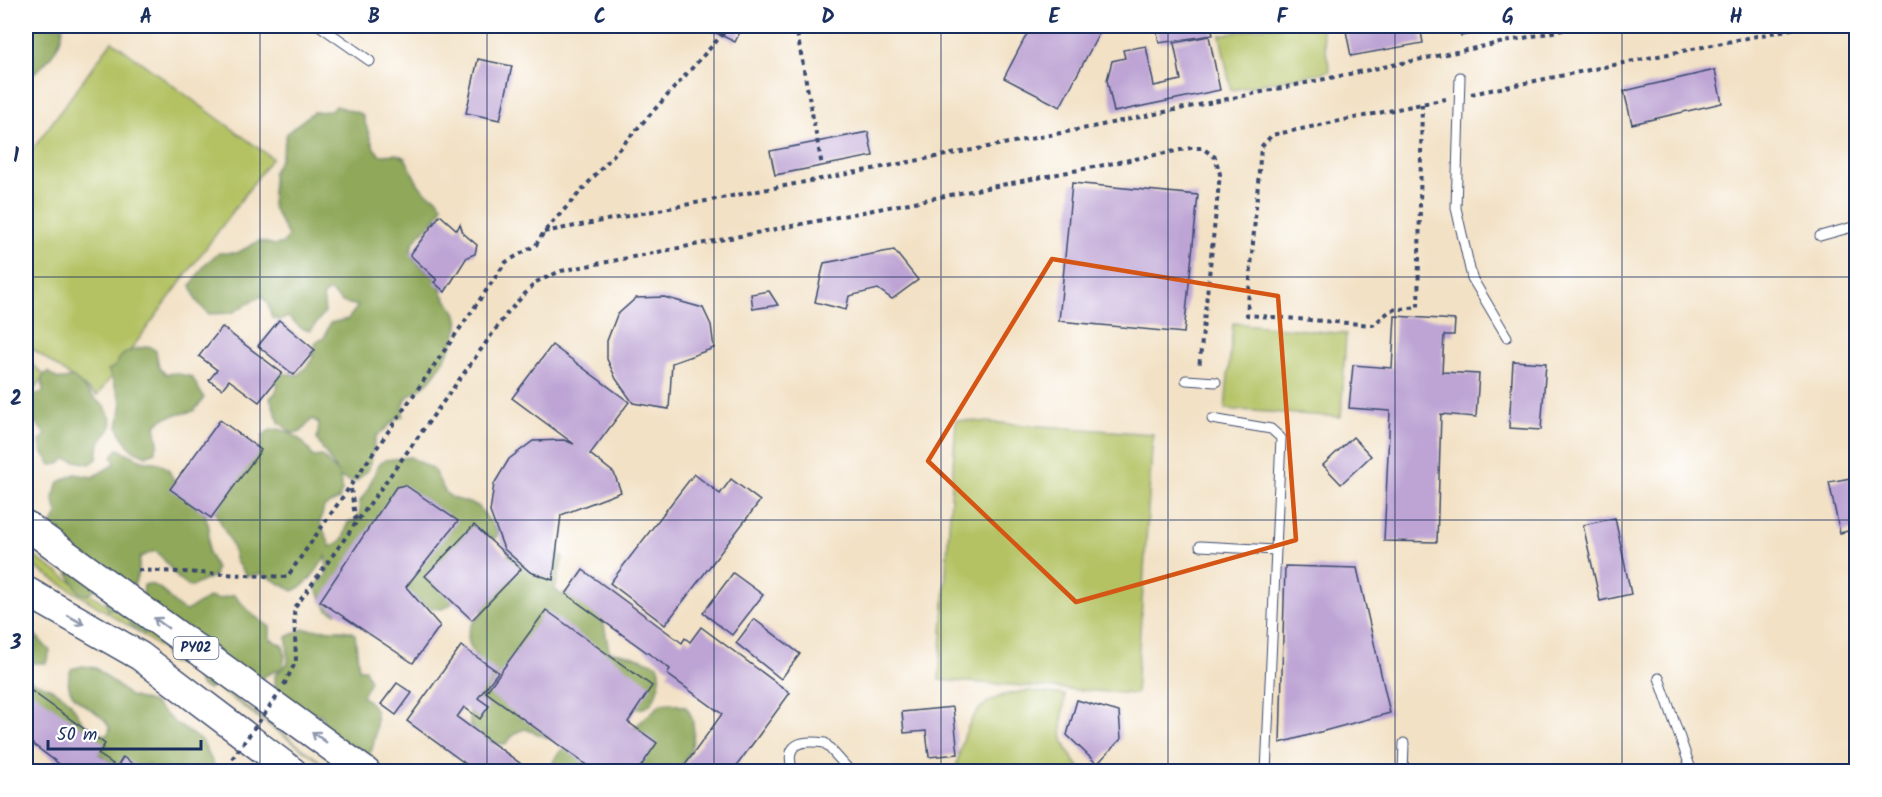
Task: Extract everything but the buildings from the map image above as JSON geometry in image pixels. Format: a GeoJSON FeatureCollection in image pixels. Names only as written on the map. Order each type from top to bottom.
{"type":"FeatureCollection","features":[{"type":"Feature","properties":{"kind":"highway","name":"PY02"},"geometry":{"type":"LineString","coordinates":[[26,525],[366,771]]}},
{"type":"Feature","properties":{"kind":"highway","name":"PY02"},"geometry":{"type":"LineString","coordinates":[[26,591],[140,656],[292,771]]}},
{"type":"Feature","properties":{"kind":"lane"},"geometry":{"type":"LineString","coordinates":[[320,26],[370,61]]}},
{"type":"Feature","properties":{"kind":"lane"},"geometry":{"type":"LineString","coordinates":[[1461,77],[1456,208],[1472,278],[1507,337]]}},
{"type":"Feature","properties":{"kind":"lane"},"geometry":{"type":"LineString","coordinates":[[1820,236],[1857,226]]}},
{"type":"Feature","properties":{"kind":"lane"},"geometry":{"type":"LineString","coordinates":[[1186,380],[1216,382]]}},
{"type":"Feature","properties":{"kind":"lane"},"geometry":{"type":"LineString","coordinates":[[1212,419],[1271,429],[1281,438],[1266,771]]}},
{"type":"Feature","properties":{"kind":"lane"},"geometry":{"type":"LineString","coordinates":[[1200,546],[1275,550]]}},
{"type":"Feature","properties":{"kind":"lane"},"geometry":{"type":"LineString","coordinates":[[1659,678],[1692,771]]}},
{"type":"Feature","properties":{"kind":"lane"},"geometry":{"type":"LineString","coordinates":[[793,771],[789,762],[791,750],[800,742],[811,741],[825,743],[835,750],[851,771]]}},
{"type":"Feature","properties":{"kind":"lane"},"geometry":{"type":"LineString","coordinates":[[1402,771],[1404,743]]}},
{"type":"Feature","properties":{"kind":"path"},"geometry":{"type":"LineString","coordinates":[[138,570],[287,577],[506,262],[536,245],[544,232],[730,26]]}},
{"type":"Feature","properties":{"kind":"path"},"geometry":{"type":"LineString","coordinates":[[785,26],[786,32],[797,33],[822,166]]}},
{"type":"Feature","properties":{"kind":"path"},"geometry":{"type":"LineString","coordinates":[[544,232],[1092,127],[1582,26]]}},
{"type":"Feature","properties":{"kind":"path"},"geometry":{"type":"LineString","coordinates":[[1422,104],[1418,307],[1391,310],[1373,325],[1247,315],[1261,147],[1272,135],[1460,96],[1806,26]]}},
{"type":"Feature","properties":{"kind":"path"},"geometry":{"type":"LineString","coordinates":[[232,759],[281,691],[296,661],[294,609],[507,312],[536,282],[561,270],[1191,148],[1209,151],[1220,166],[1198,381]]}},
{"type":"Feature","properties":{"kind":"path"},"geometry":{"type":"LineString","coordinates":[[351,488],[356,524]]}},
{"type":"Feature","properties":{"kind":"highlighted area"},"geometry":{"type":"Polygon","coordinates":[[[1052,259],[1278,296],[1296,540],[1076,602],[928,461],[1052,259]]]}},
{"type":"Feature","properties":{"kind":"green space"},"geometry":{"type":"Polygon","coordinates":[[[26,26],[63,26],[60,41],[51,56],[46,63],[26,78],[26,26]]]}},
{"type":"Feature","properties":{"kind":"green space"},"geometry":{"type":"Polygon","coordinates":[[[1269,26],[1321,26],[1330,71],[1231,90],[1220,35],[1269,26]]]}},
{"type":"Feature","properties":{"kind":"green space"},"geometry":{"type":"Polygon","coordinates":[[[112,41],[272,158],[97,396],[26,344],[26,158],[112,41]]]}},
{"type":"Feature","properties":{"kind":"green space"},"geometry":{"type":"Polygon","coordinates":[[[336,106],[362,114],[374,148],[380,155],[397,154],[405,158],[420,186],[424,191],[436,197],[442,205],[436,218],[418,236],[411,249],[416,262],[437,281],[443,295],[457,314],[458,328],[454,341],[439,368],[425,385],[407,399],[403,408],[403,416],[376,436],[369,469],[356,481],[348,481],[340,477],[342,491],[339,499],[324,507],[320,523],[331,547],[343,539],[348,522],[356,520],[360,512],[359,503],[378,465],[385,460],[410,457],[433,469],[446,493],[453,498],[478,506],[498,532],[495,540],[489,536],[480,535],[453,602],[442,609],[425,605],[409,594],[341,604],[336,613],[328,610],[315,587],[327,574],[326,556],[308,581],[293,591],[263,574],[247,576],[236,562],[232,545],[213,507],[262,444],[263,435],[277,429],[284,430],[298,438],[313,457],[322,456],[339,474],[317,440],[319,423],[312,419],[301,432],[292,433],[279,422],[270,398],[276,392],[278,385],[273,377],[281,373],[298,375],[310,363],[316,342],[324,338],[330,323],[348,319],[358,306],[342,302],[330,291],[323,295],[325,312],[310,331],[301,328],[288,317],[280,320],[272,318],[267,302],[261,296],[232,313],[208,314],[196,300],[191,285],[206,263],[219,253],[237,253],[259,241],[275,245],[284,243],[288,236],[272,205],[273,172],[281,158],[287,133],[313,112],[330,111],[336,106]]]}},
{"type":"Feature","properties":{"kind":"green space"},"geometry":{"type":"Polygon","coordinates":[[[1233,323],[1346,334],[1341,417],[1225,409],[1233,323]]]}},
{"type":"Feature","properties":{"kind":"green space"},"geometry":{"type":"Polygon","coordinates":[[[149,346],[156,351],[159,368],[166,374],[175,373],[192,377],[204,398],[194,411],[168,417],[155,426],[158,443],[155,452],[146,456],[131,449],[121,435],[118,427],[122,402],[108,370],[116,366],[125,353],[149,346]]]}},
{"type":"Feature","properties":{"kind":"green space"},"geometry":{"type":"Polygon","coordinates":[[[26,360],[45,375],[26,400],[26,360]]]}},
{"type":"Feature","properties":{"kind":"green space"},"geometry":{"type":"Polygon","coordinates":[[[48,372],[59,379],[72,377],[76,380],[104,405],[112,421],[110,430],[99,443],[97,459],[90,464],[66,459],[59,464],[51,465],[41,450],[40,441],[46,435],[29,415],[27,398],[43,392],[42,377],[48,372]]]}},
{"type":"Feature","properties":{"kind":"green space"},"geometry":{"type":"Polygon","coordinates":[[[956,420],[1153,434],[1136,694],[939,680],[956,420]]]}},
{"type":"Feature","properties":{"kind":"green space"},"geometry":{"type":"Polygon","coordinates":[[[118,449],[142,460],[159,463],[168,469],[177,486],[204,511],[209,527],[208,552],[216,568],[214,576],[191,587],[180,580],[155,551],[140,557],[133,589],[123,601],[108,610],[105,594],[95,589],[88,595],[80,593],[47,537],[57,513],[53,497],[59,482],[75,474],[93,477],[115,464],[112,456],[118,449]]]}},
{"type":"Feature","properties":{"kind":"green space"},"geometry":{"type":"Polygon","coordinates":[[[544,539],[563,557],[555,589],[561,595],[569,591],[603,618],[609,651],[634,656],[658,665],[660,679],[658,688],[654,698],[645,708],[610,712],[556,741],[525,729],[517,732],[505,744],[495,743],[481,736],[470,725],[470,709],[482,663],[470,645],[468,633],[475,621],[482,615],[487,597],[504,567],[509,550],[544,539]]]}},
{"type":"Feature","properties":{"kind":"green space"},"geometry":{"type":"Polygon","coordinates":[[[26,551],[137,625],[333,771],[134,629],[26,562],[26,551]]]}},
{"type":"Feature","properties":{"kind":"green space"},"geometry":{"type":"Polygon","coordinates":[[[144,585],[160,588],[176,605],[186,611],[210,597],[218,599],[234,595],[253,615],[270,627],[270,639],[283,646],[285,655],[283,668],[264,676],[261,684],[225,688],[215,682],[209,689],[201,686],[188,664],[171,663],[165,657],[164,642],[150,632],[142,634],[131,626],[126,615],[143,594],[144,585]]]}},
{"type":"Feature","properties":{"kind":"green space"},"geometry":{"type":"Polygon","coordinates":[[[26,625],[50,651],[46,663],[34,663],[26,657],[26,625]]]}},
{"type":"Feature","properties":{"kind":"green space"},"geometry":{"type":"Polygon","coordinates":[[[303,629],[339,630],[355,634],[359,669],[365,669],[370,681],[362,696],[370,702],[376,714],[374,741],[368,755],[364,756],[325,731],[322,715],[303,711],[275,696],[275,675],[288,663],[287,637],[303,629]]]}},
{"type":"Feature","properties":{"kind":"green space"},"geometry":{"type":"Polygon","coordinates":[[[83,666],[96,668],[130,696],[153,703],[174,722],[202,741],[217,771],[156,771],[147,764],[132,771],[124,771],[42,716],[26,709],[26,679],[60,694],[69,701],[88,727],[107,735],[110,729],[106,721],[75,698],[70,690],[68,681],[71,669],[83,666]]]}},
{"type":"Feature","properties":{"kind":"green space"},"geometry":{"type":"Polygon","coordinates":[[[1030,691],[1065,695],[1062,719],[1063,736],[1068,751],[1082,771],[955,771],[969,725],[984,705],[996,698],[1030,691]]]}},
{"type":"Feature","properties":{"kind":"green space"},"geometry":{"type":"Polygon","coordinates":[[[670,703],[686,707],[694,732],[686,759],[674,771],[553,771],[554,760],[560,751],[571,743],[598,731],[636,726],[661,704],[670,703]]]}}]}
